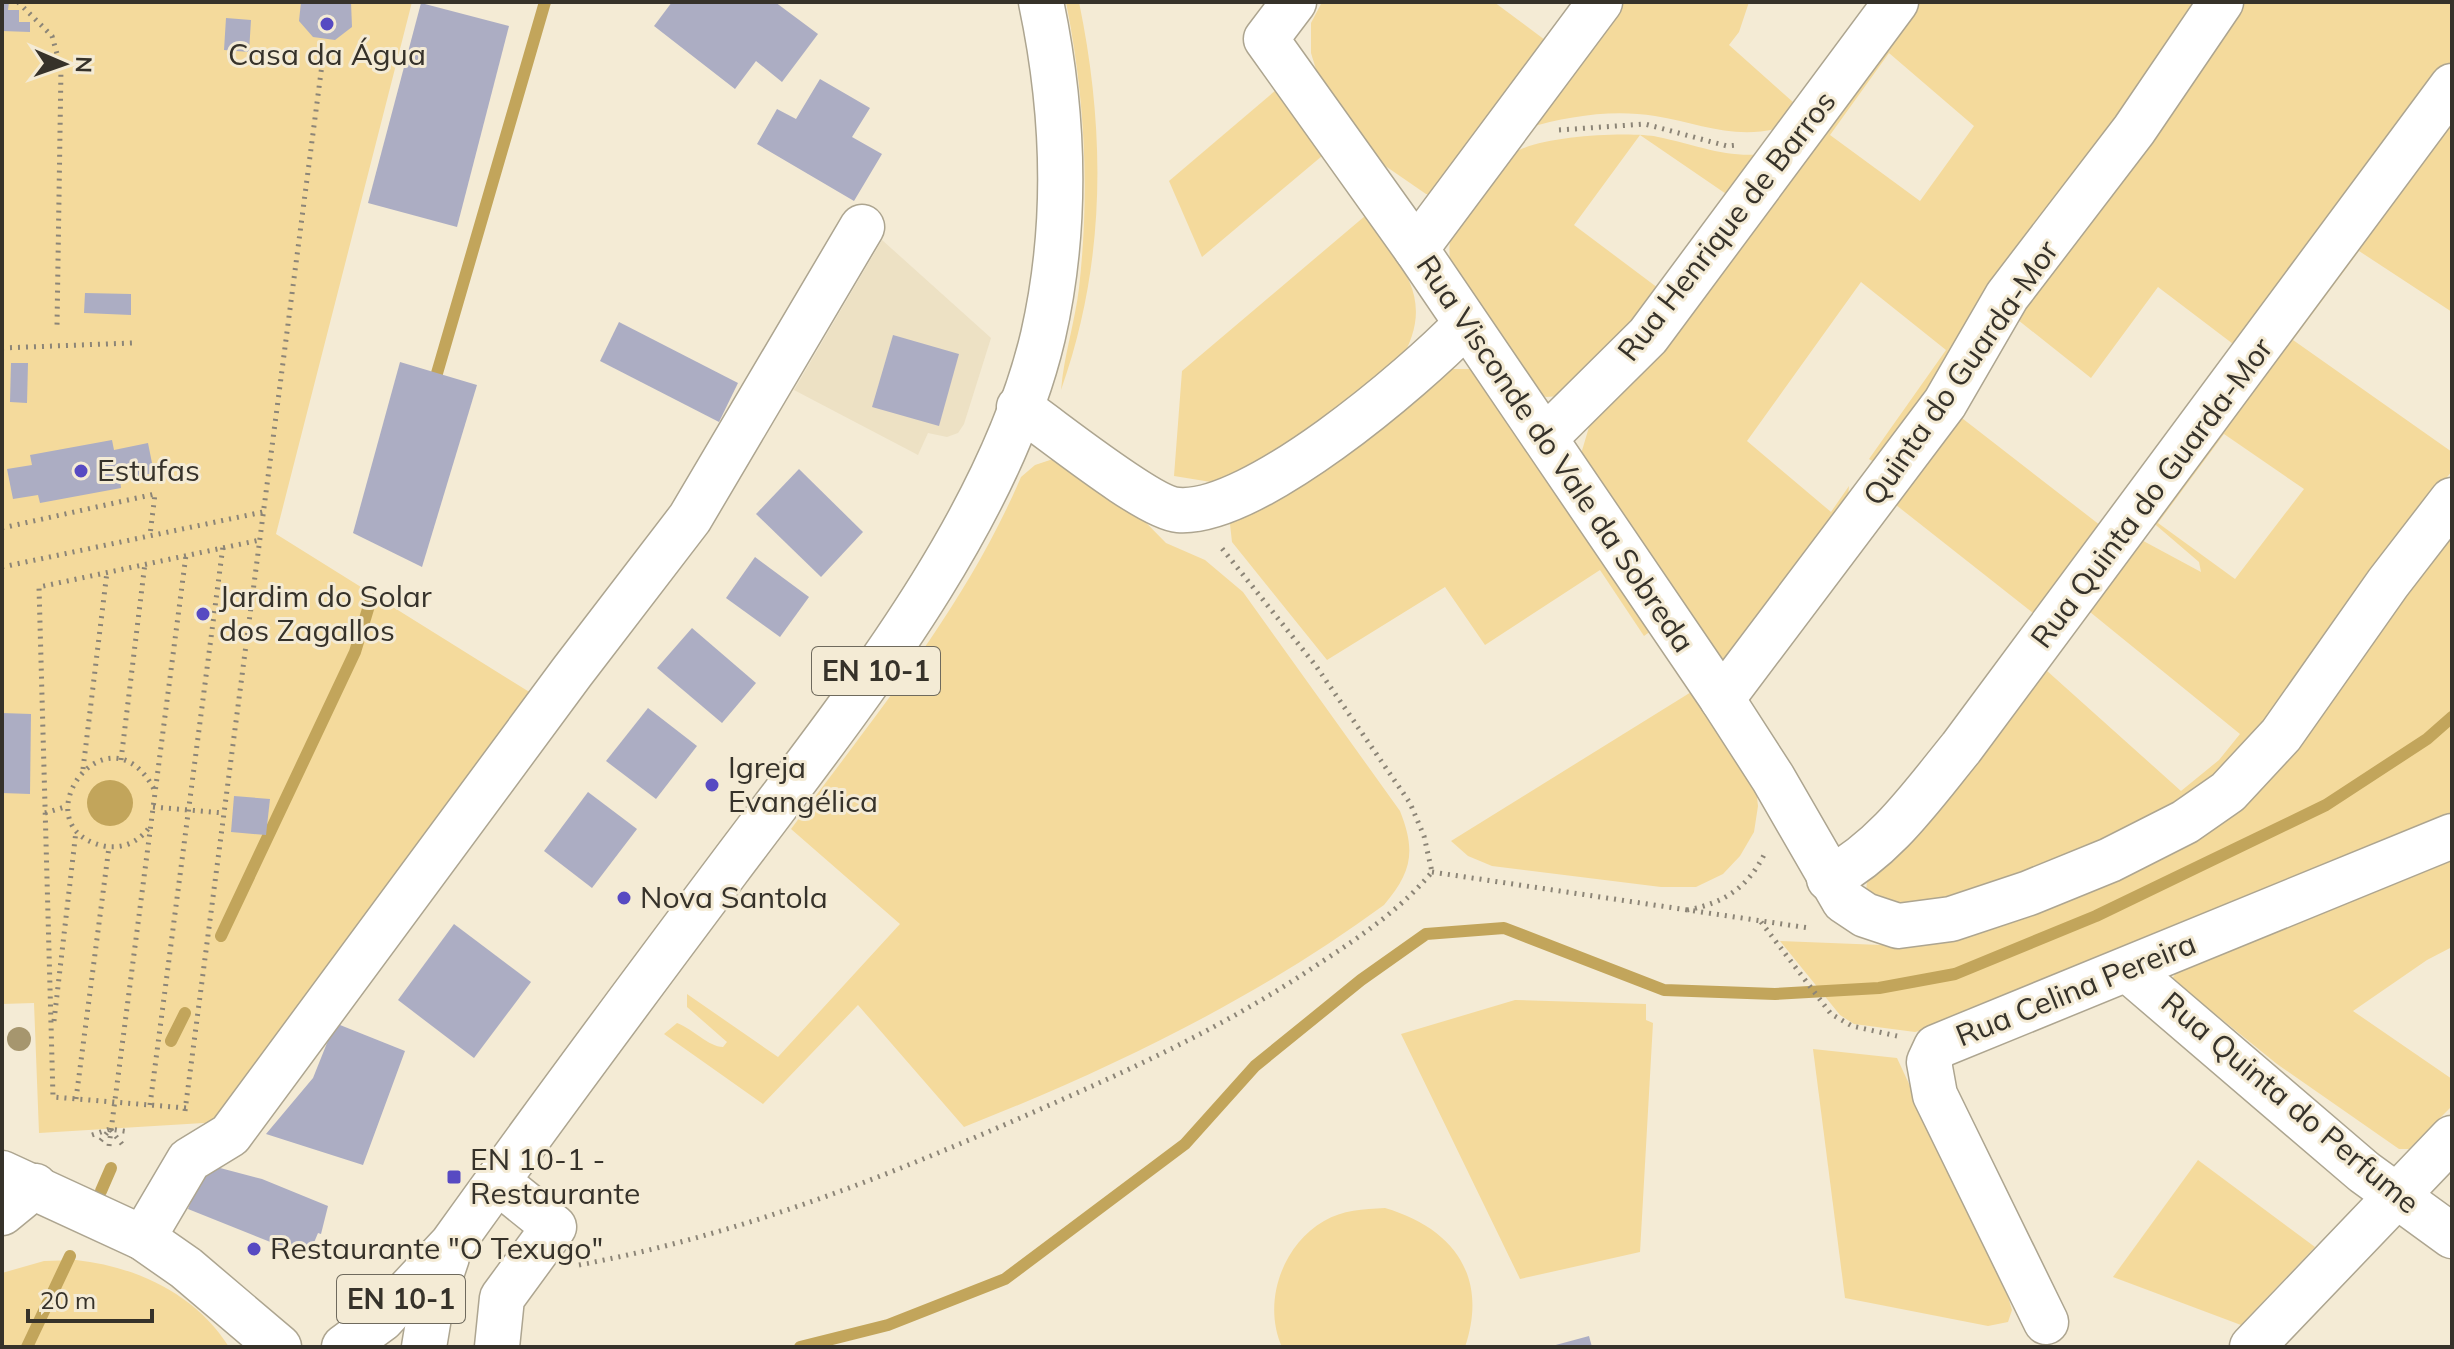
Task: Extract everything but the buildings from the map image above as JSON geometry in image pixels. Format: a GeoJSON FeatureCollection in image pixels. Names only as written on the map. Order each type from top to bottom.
{"type":"FeatureCollection","features":[{"type":"Feature","properties":{"kind":"street","name":"EN 10-1"},"geometry":{"type":"LineString","coordinates":[[346,1347],[382,1319],[452,1244],[881,663],[950,552],[994,469],[1042,337],[1056,258],[1060,179],[1057,102],[1041,2]]}},
{"type":"Feature","properties":{"kind":"street","name":"Rua Visconde do Vale da Sobreda"},"geometry":{"type":"LineString","coordinates":[[1294,2],[1266,39],[1416,249],[1722,699],[1773,778],[1844,901],[1865,915],[1898,926],[1951,919],[2110,860],[2185,822],[2228,792],[2281,735],[2388,583],[2452,500]]}},
{"type":"Feature","properties":{"kind":"street"},"geometry":{"type":"LineString","coordinates":[[1416,249],[1600,2]]}},
{"type":"Feature","properties":{"kind":"street","name":"Rua Henrique de Barros"},"geometry":{"type":"LineString","coordinates":[[1545,438],[1648,336],[1796,141],[1896,2]]}},
{"type":"Feature","properties":{"kind":"street","name":"Quinta do Guarda-Mor"},"geometry":{"type":"LineString","coordinates":[[1722,699],[1945,403],[2007,296],[2125,143],[2221,2]]}},
{"type":"Feature","properties":{"kind":"street","name":"Rua Quinta do Guarda-Mor"},"geometry":{"type":"LineString","coordinates":[[1829,879],[1859,862],[1892,833],[1961,748],[2452,86]]}},
{"type":"Feature","properties":{"kind":"street"},"geometry":{"type":"LineString","coordinates":[[143,1238],[189,1160],[230,1135],[690,518],[862,227]]}},
{"type":"Feature","properties":{"kind":"street"},"geometry":{"type":"LineString","coordinates":[[1019,407],[1133,490],[1176,511],[1217,506],[1294,464],[1427,365],[1466,324]]}},
{"type":"Feature","properties":{"kind":"street","name":"Rua Celina Pereira"},"geometry":{"type":"LineString","coordinates":[[2046,1322],[1935,1095],[1929,1062],[1936,1047],[2452,836]]}},
{"type":"Feature","properties":{"kind":"street","name":"Rua Quinta do Perfume"},"geometry":{"type":"LineString","coordinates":[[2128,970],[2328,1143],[2452,1236]]}},
{"type":"Feature","properties":{"kind":"street"},"geometry":{"type":"LineString","coordinates":[[2252,1347],[2452,1138]]}},
{"type":"Feature","properties":{"kind":"street"},"geometry":{"type":"LineString","coordinates":[[497,1181],[554,1227],[502,1298],[497,1347]]}},
{"type":"Feature","properties":{"kind":"street"},"geometry":{"type":"LineString","coordinates":[[13,1191],[143,1238],[186,1268],[279,1347]]}},
{"type":"Feature","properties":{"kind":"street","name":"EN 10-1"},"geometry":{"type":"LineString","coordinates":[[424,1347],[431,1305],[452,1244]]}},
{"type":"Feature","properties":{"kind":"street"},"geometry":{"type":"LineString","coordinates":[[346,1347],[361,1344],[384,1347]]}},
{"type":"Feature","properties":{"kind":"path"},"geometry":{"type":"LineString","coordinates":[[18,2],[52,36],[61,68],[57,326]]}},
{"type":"Feature","properties":{"kind":"path"},"geometry":{"type":"LineString","coordinates":[[185,1116],[323,57]]}},
{"type":"Feature","properties":{"kind":"path"},"geometry":{"type":"LineString","coordinates":[[1493,149],[1548,131],[1607,125],[1645,124],[1727,146],[1796,141]]}},
{"type":"Feature","properties":{"kind":"path"},"geometry":{"type":"LineString","coordinates":[[2,348],[132,343]]}},
{"type":"Feature","properties":{"kind":"path"},"geometry":{"type":"LineString","coordinates":[[2,528],[155,494],[150,536]]}},
{"type":"Feature","properties":{"kind":"path"},"geometry":{"type":"LineString","coordinates":[[1176,511],[1217,542],[1316,666],[1410,803],[1424,836],[1432,872]]}},
{"type":"Feature","properties":{"kind":"path"},"geometry":{"type":"LineString","coordinates":[[2,567],[264,512]]}},
{"type":"Feature","properties":{"kind":"path"},"geometry":{"type":"LineString","coordinates":[[186,1108],[53,1097],[39,587],[260,540]]}},
{"type":"Feature","properties":{"kind":"path"},"geometry":{"type":"LineString","coordinates":[[150,1105],[223,546]]}},
{"type":"Feature","properties":{"kind":"path"},"geometry":{"type":"LineString","coordinates":[[109,1146],[186,555]]}},
{"type":"Feature","properties":{"kind":"path"},"geometry":{"type":"LineString","coordinates":[[121,760],[145,563]]}},
{"type":"Feature","properties":{"kind":"path"},"geometry":{"type":"LineString","coordinates":[[52,1040],[76,831],[68,806],[69,792],[83,769],[107,572]]}},
{"type":"Feature","properties":{"kind":"path"},"geometry":{"type":"LineString","coordinates":[[83,769],[106,759],[135,765],[147,776],[155,796]]}},
{"type":"Feature","properties":{"kind":"path"},"geometry":{"type":"LineString","coordinates":[[45,813],[68,806]]}},
{"type":"Feature","properties":{"kind":"path"},"geometry":{"type":"LineString","coordinates":[[153,807],[224,813]]}},
{"type":"Feature","properties":{"kind":"path"},"geometry":{"type":"LineString","coordinates":[[76,831],[93,843],[109,847],[135,841],[146,831],[152,814]]}},
{"type":"Feature","properties":{"kind":"path"},"geometry":{"type":"LineString","coordinates":[[76,1099],[109,847]]}},
{"type":"Feature","properties":{"kind":"path"},"geometry":{"type":"LineString","coordinates":[[1683,910],[1708,906],[1734,894],[1756,871],[1767,850]]}},
{"type":"Feature","properties":{"kind":"path"},"geometry":{"type":"LineString","coordinates":[[1432,872],[1825,929]]}},
{"type":"Feature","properties":{"kind":"path"},"geometry":{"type":"LineString","coordinates":[[520,1272],[647,1252],[753,1224],[855,1189],[963,1144],[1187,1044],[1259,1004],[1365,934],[1409,899],[1432,872]]}},
{"type":"Feature","properties":{"kind":"path"},"geometry":{"type":"LineString","coordinates":[[1760,921],[1819,1002],[1852,1026],[1936,1047]]}},
{"type":"Feature","properties":{"kind":"path"},"geometry":{"type":"LineString","coordinates":[[98,1144],[110,1129]]}},
{"type":"Feature","properties":{"kind":"path"},"geometry":{"type":"LineString","coordinates":[[110,1129],[122,1144]]}},
{"type":"Feature","properties":{"kind":"path"},"geometry":{"type":"LineString","coordinates":[[92,1135],[110,1129],[130,1132]]}},
{"type":"Feature","properties":{"kind":"shaded area","name":"Jardim do Solar dos Zagallos"},"geometry":{"type":"Polygon","coordinates":[[[2,2],[412,2],[276,534],[531,693],[220,1122],[39,1133],[34,1003],[2,1004],[2,2]]]}},
{"type":"Feature","properties":{"kind":"shaded area"},"geometry":{"type":"Polygon","coordinates":[[[1066,2],[1079,2],[1088,51],[1097,149],[1097,198],[1087,294],[1061,390],[1079,288],[1085,180],[1078,73],[1066,2]]]}},
{"type":"Feature","properties":{"kind":"shaded area"},"geometry":{"type":"Polygon","coordinates":[[[1322,2],[1494,2],[1549,43],[1433,195],[1426,194],[1381,163],[1318,76],[1311,53],[1311,23],[1322,2]]]}},
{"type":"Feature","properties":{"kind":"shaded area"},"geometry":{"type":"Polygon","coordinates":[[[1622,2],[1749,2],[1739,32],[1729,45],[1793,102],[1825,61],[1775,129],[1729,131],[1623,113],[1574,117],[1527,128],[1622,2]]]}},
{"type":"Feature","properties":{"kind":"shaded area"},"geometry":{"type":"Polygon","coordinates":[[[1909,2],[2210,2],[1879,465],[1869,459],[1946,350],[1861,282],[1747,441],[1831,512],[1849,486],[1846,517],[1729,658],[1718,659],[1581,454],[1589,427],[1909,2]],[[1889,53],[1830,135],[1920,201],[1974,126],[1889,53]]]}},
{"type":"Feature","properties":{"kind":"shaded area"},"geometry":{"type":"Polygon","coordinates":[[[2230,2],[2452,2],[2452,70],[2237,347],[2158,287],[2091,378],[2018,320],[1986,365],[2230,2]]]}},
{"type":"Feature","properties":{"kind":"shaded area"},"geometry":{"type":"Polygon","coordinates":[[[1276,90],[1322,156],[1202,257],[1169,181],[1276,90]]]}},
{"type":"Feature","properties":{"kind":"shaded area"},"geometry":{"type":"Polygon","coordinates":[[[2452,100],[2452,312],[2359,251],[2293,340],[2452,452],[2452,471],[2394,544],[2260,733],[2182,807],[2031,874],[1908,911],[1866,895],[1867,879],[2136,537],[2201,572],[2199,562],[2150,520],[2452,100]],[[2224,434],[2158,523],[2235,579],[2304,489],[2224,434]],[[2090,612],[2046,670],[2181,791],[2219,760],[2240,734],[2090,612]]]}},
{"type":"Feature","properties":{"kind":"shaded area"},"geometry":{"type":"Polygon","coordinates":[[[1640,135],[1574,225],[1662,291],[1561,396],[1546,397],[1533,390],[1451,269],[1450,244],[1455,225],[1501,165],[1526,147],[1562,139],[1640,135]]]}},
{"type":"Feature","properties":{"kind":"shaded area"},"geometry":{"type":"Polygon","coordinates":[[[1640,135],[1741,155],[1771,153],[1735,200],[1640,135]]]}},
{"type":"Feature","properties":{"kind":"shaded area"},"geometry":{"type":"Polygon","coordinates":[[[1365,216],[1403,269],[1415,303],[1415,322],[1410,342],[1398,365],[1246,476],[1211,482],[1174,476],[1182,371],[1365,216]]]}},
{"type":"Feature","properties":{"kind":"shaded area"},"geometry":{"type":"Polygon","coordinates":[[[882,240],[991,338],[964,424],[958,433],[947,437],[928,433],[918,455],[794,390],[882,240]]]}},
{"type":"Feature","properties":{"kind":"shaded area"},"geometry":{"type":"Polygon","coordinates":[[[1453,369],[1473,369],[1655,628],[1644,636],[1600,570],[1485,645],[1445,587],[1327,660],[1232,542],[1230,524],[1245,509],[1434,378],[1453,369]]]}},
{"type":"Feature","properties":{"kind":"shaded area"},"geometry":{"type":"Polygon","coordinates":[[[1949,408],[2105,529],[2038,617],[1891,501],[1949,408]]]}},
{"type":"Feature","properties":{"kind":"shaded area"},"geometry":{"type":"Polygon","coordinates":[[[1053,459],[1109,485],[1166,543],[1205,560],[1243,592],[1400,811],[1408,838],[1406,871],[1384,905],[1234,1001],[1128,1056],[964,1127],[858,1005],[763,1104],[664,1034],[677,1023],[718,1046],[723,1047],[727,1042],[687,1007],[687,994],[778,1057],[900,924],[791,829],[946,616],[999,525],[1021,477],[1035,465],[1053,459]]]}},
{"type":"Feature","properties":{"kind":"shaded area"},"geometry":{"type":"Polygon","coordinates":[[[2452,525],[2452,818],[2141,953],[1967,1009],[1941,1026],[1915,1032],[1854,1024],[1840,1015],[1780,941],[1881,945],[1930,937],[2166,854],[2452,525]]]}},
{"type":"Feature","properties":{"kind":"shaded area"},"geometry":{"type":"Polygon","coordinates":[[[1696,689],[1755,780],[1758,806],[1754,832],[1740,856],[1723,874],[1696,887],[1661,887],[1492,866],[1468,856],[1451,841],[1696,689]]]}},
{"type":"Feature","properties":{"kind":"shaded area"},"geometry":{"type":"Polygon","coordinates":[[[110,780],[126,787],[133,803],[126,819],[110,826],[94,819],[87,803],[94,787],[110,780]]]}},
{"type":"Feature","properties":{"kind":"shaded area"},"geometry":{"type":"Polygon","coordinates":[[[2452,844],[2452,947],[2427,960],[2353,1011],[2452,1079],[2452,1106],[2409,1149],[2399,1149],[2277,1064],[2172,979],[2179,968],[2452,844]]]}},
{"type":"Feature","properties":{"kind":"shaded area"},"geometry":{"type":"Polygon","coordinates":[[[1515,1000],[1646,1004],[1646,1020],[1653,1023],[1640,1252],[1520,1279],[1401,1034],[1515,1000]]]}},
{"type":"Feature","properties":{"kind":"shaded area"},"geometry":{"type":"Polygon","coordinates":[[[1813,1049],[1897,1058],[2008,1297],[2012,1310],[2008,1322],[1988,1326],[1845,1298],[1813,1049]]]}},
{"type":"Feature","properties":{"kind":"shaded area"},"geometry":{"type":"Polygon","coordinates":[[[2198,1160],[2315,1247],[2241,1325],[2113,1277],[2198,1160]]]}},
{"type":"Feature","properties":{"kind":"shaded area"},"geometry":{"type":"Polygon","coordinates":[[[1385,1208],[1430,1228],[1460,1258],[1472,1298],[1465,1347],[1282,1347],[1276,1330],[1275,1294],[1287,1260],[1297,1245],[1309,1232],[1338,1214],[1385,1208]]]}},
{"type":"Feature","properties":{"kind":"shaded area"},"geometry":{"type":"Polygon","coordinates":[[[76,1260],[121,1269],[163,1286],[199,1312],[229,1347],[2,1347],[2,1273],[44,1261],[76,1260]]]}},
{"type":"Feature","properties":{"kind":"waterway"},"geometry":{"type":"LineString","coordinates":[[433,387],[545,2]]}},
{"type":"Feature","properties":{"kind":"waterway"},"geometry":{"type":"LineString","coordinates":[[221,936],[355,652],[371,599]]}},
{"type":"Feature","properties":{"kind":"waterway"},"geometry":{"type":"LineString","coordinates":[[800,1347],[888,1325],[1005,1279],[1185,1144],[1255,1066],[1361,980],[1426,934],[1504,928],[1664,990],[1775,994],[1879,988],[1955,974],[2096,916],[2326,805],[2427,739],[2452,717]]}},
{"type":"Feature","properties":{"kind":"waterway"},"geometry":{"type":"LineString","coordinates":[[171,1041],[185,1013]]}},
{"type":"Feature","properties":{"kind":"waterway"},"geometry":{"type":"LineString","coordinates":[[101,1191],[111,1168]]}},
{"type":"Feature","properties":{"kind":"waterway"},"geometry":{"type":"LineString","coordinates":[[27,1347],[70,1256]]}},
{"type":"Feature","properties":{"kind":"place","name":"Casa da Água"},"geometry":{"type":"Point","coordinates":[327,24]}},
{"type":"Feature","properties":{"kind":"place","name":"Estufas"},"geometry":{"type":"Point","coordinates":[81,471]}},
{"type":"Feature","properties":{"kind":"place","name":"Jardim do Solar dos Zagallos"},"geometry":{"type":"Point","coordinates":[203,614]}},
{"type":"Feature","properties":{"kind":"place","name":"Igreja Evangélica"},"geometry":{"type":"Point","coordinates":[712,785]}},
{"type":"Feature","properties":{"kind":"place","name":"Nova Santola"},"geometry":{"type":"Point","coordinates":[624,898]}},
{"type":"Feature","properties":{"kind":"place","name":"EN 10-1 - Restaurante"},"geometry":{"type":"Point","coordinates":[454,1177]}},
{"type":"Feature","properties":{"kind":"place","name":"Restaurante \"O Texugo\""},"geometry":{"type":"Point","coordinates":[254,1249]}}]}
